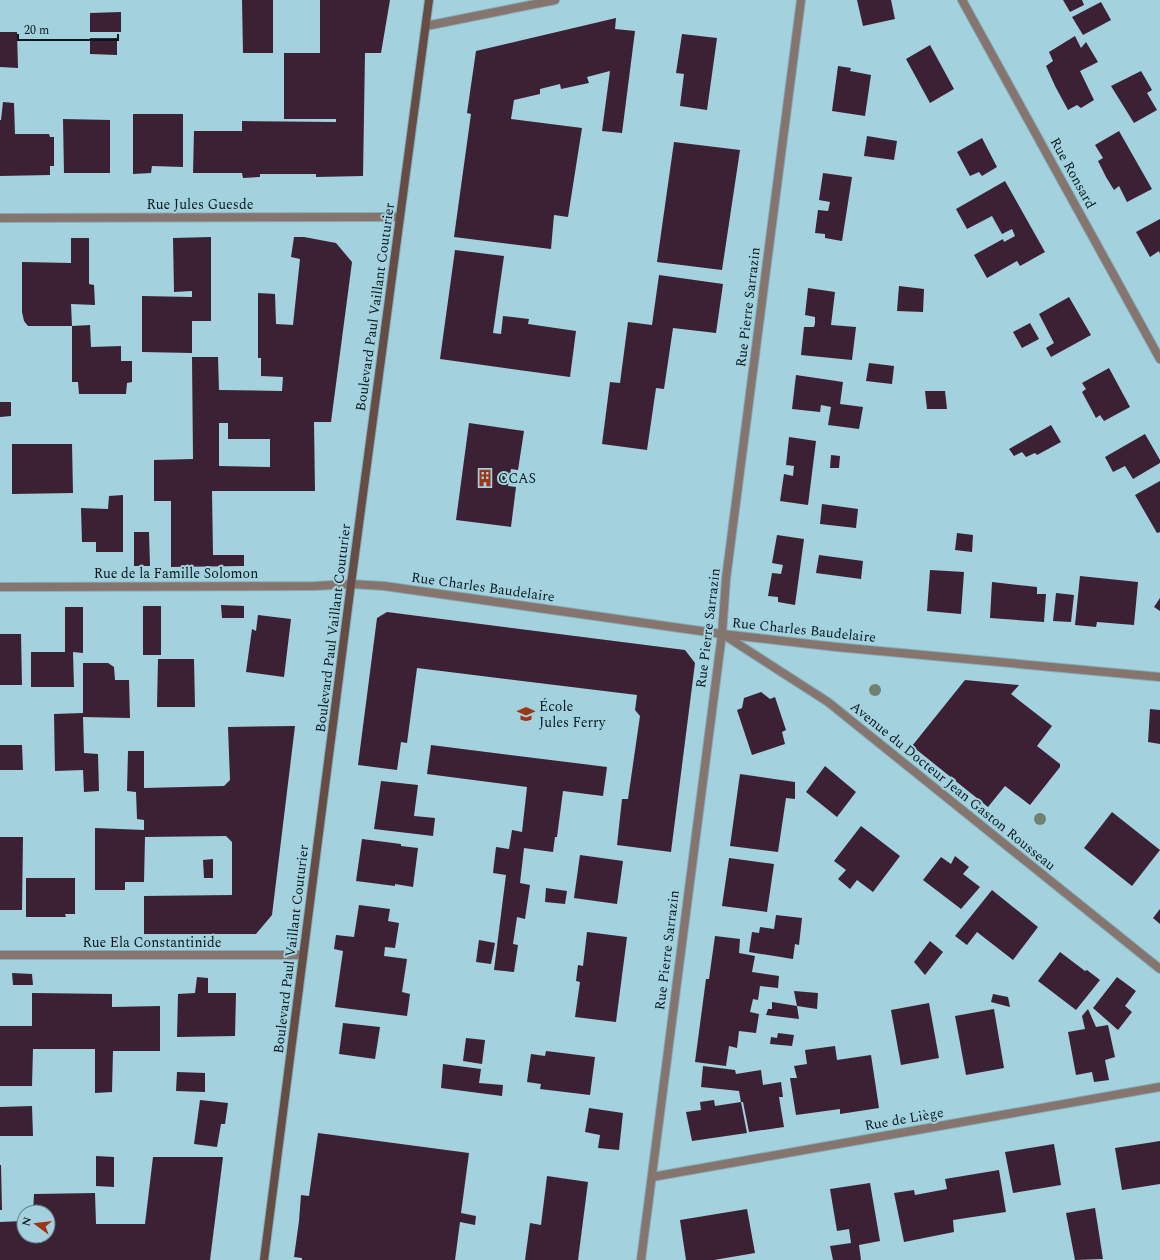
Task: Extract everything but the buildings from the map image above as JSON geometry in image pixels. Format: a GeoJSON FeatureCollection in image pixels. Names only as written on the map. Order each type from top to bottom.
{"type":"FeatureCollection","features":[{"type":"Feature","properties":{"kind":"street","name":"Boulevard Paul Vaillant Couturier"},"geometry":{"type":"LineString","coordinates":[[264,1260],[351,584],[429,0]]}},
{"type":"Feature","properties":{"kind":"street"},"geometry":{"type":"LineString","coordinates":[[426,26],[555,0]]}},
{"type":"Feature","properties":{"kind":"street","name":"Rue Pierre Sarrazin"},"geometry":{"type":"LineString","coordinates":[[641,1260],[722,634],[726,580],[801,0]]}},
{"type":"Feature","properties":{"kind":"street","name":"Rue Ronsard"},"geometry":{"type":"LineString","coordinates":[[962,0],[1160,359]]}},
{"type":"Feature","properties":{"kind":"street","name":"Rue Jules Guesde"},"geometry":{"type":"LineString","coordinates":[[0,218],[400,217]]}},
{"type":"Feature","properties":{"kind":"street","name":"Rue Charles Baudelaire"},"geometry":{"type":"LineString","coordinates":[[351,584],[384,586],[722,634],[844,648],[1160,677]]}},
{"type":"Feature","properties":{"kind":"street","name":"Rue de la Famille Solomon"},"geometry":{"type":"LineString","coordinates":[[0,587],[315,586],[351,584]]}},
{"type":"Feature","properties":{"kind":"street","name":"Avenue du Docteur Jean Gaston Rousseau"},"geometry":{"type":"LineString","coordinates":[[722,634],[828,702],[1160,969]]}},
{"type":"Feature","properties":{"kind":"street","name":"Rue Ela Constantinide"},"geometry":{"type":"LineString","coordinates":[[0,955],[303,955]]}},
{"type":"Feature","properties":{"kind":"street","name":"Rue de Liège"},"geometry":{"type":"LineString","coordinates":[[652,1177],[1160,1087]]}},
{"type":"Feature","properties":{"kind":"place","name":"CCAS"},"geometry":{"type":"Point","coordinates":[485,478]}},
{"type":"Feature","properties":{"kind":"place","name":"École Jules Ferry"},"geometry":{"type":"Point","coordinates":[526,714]}}]}
